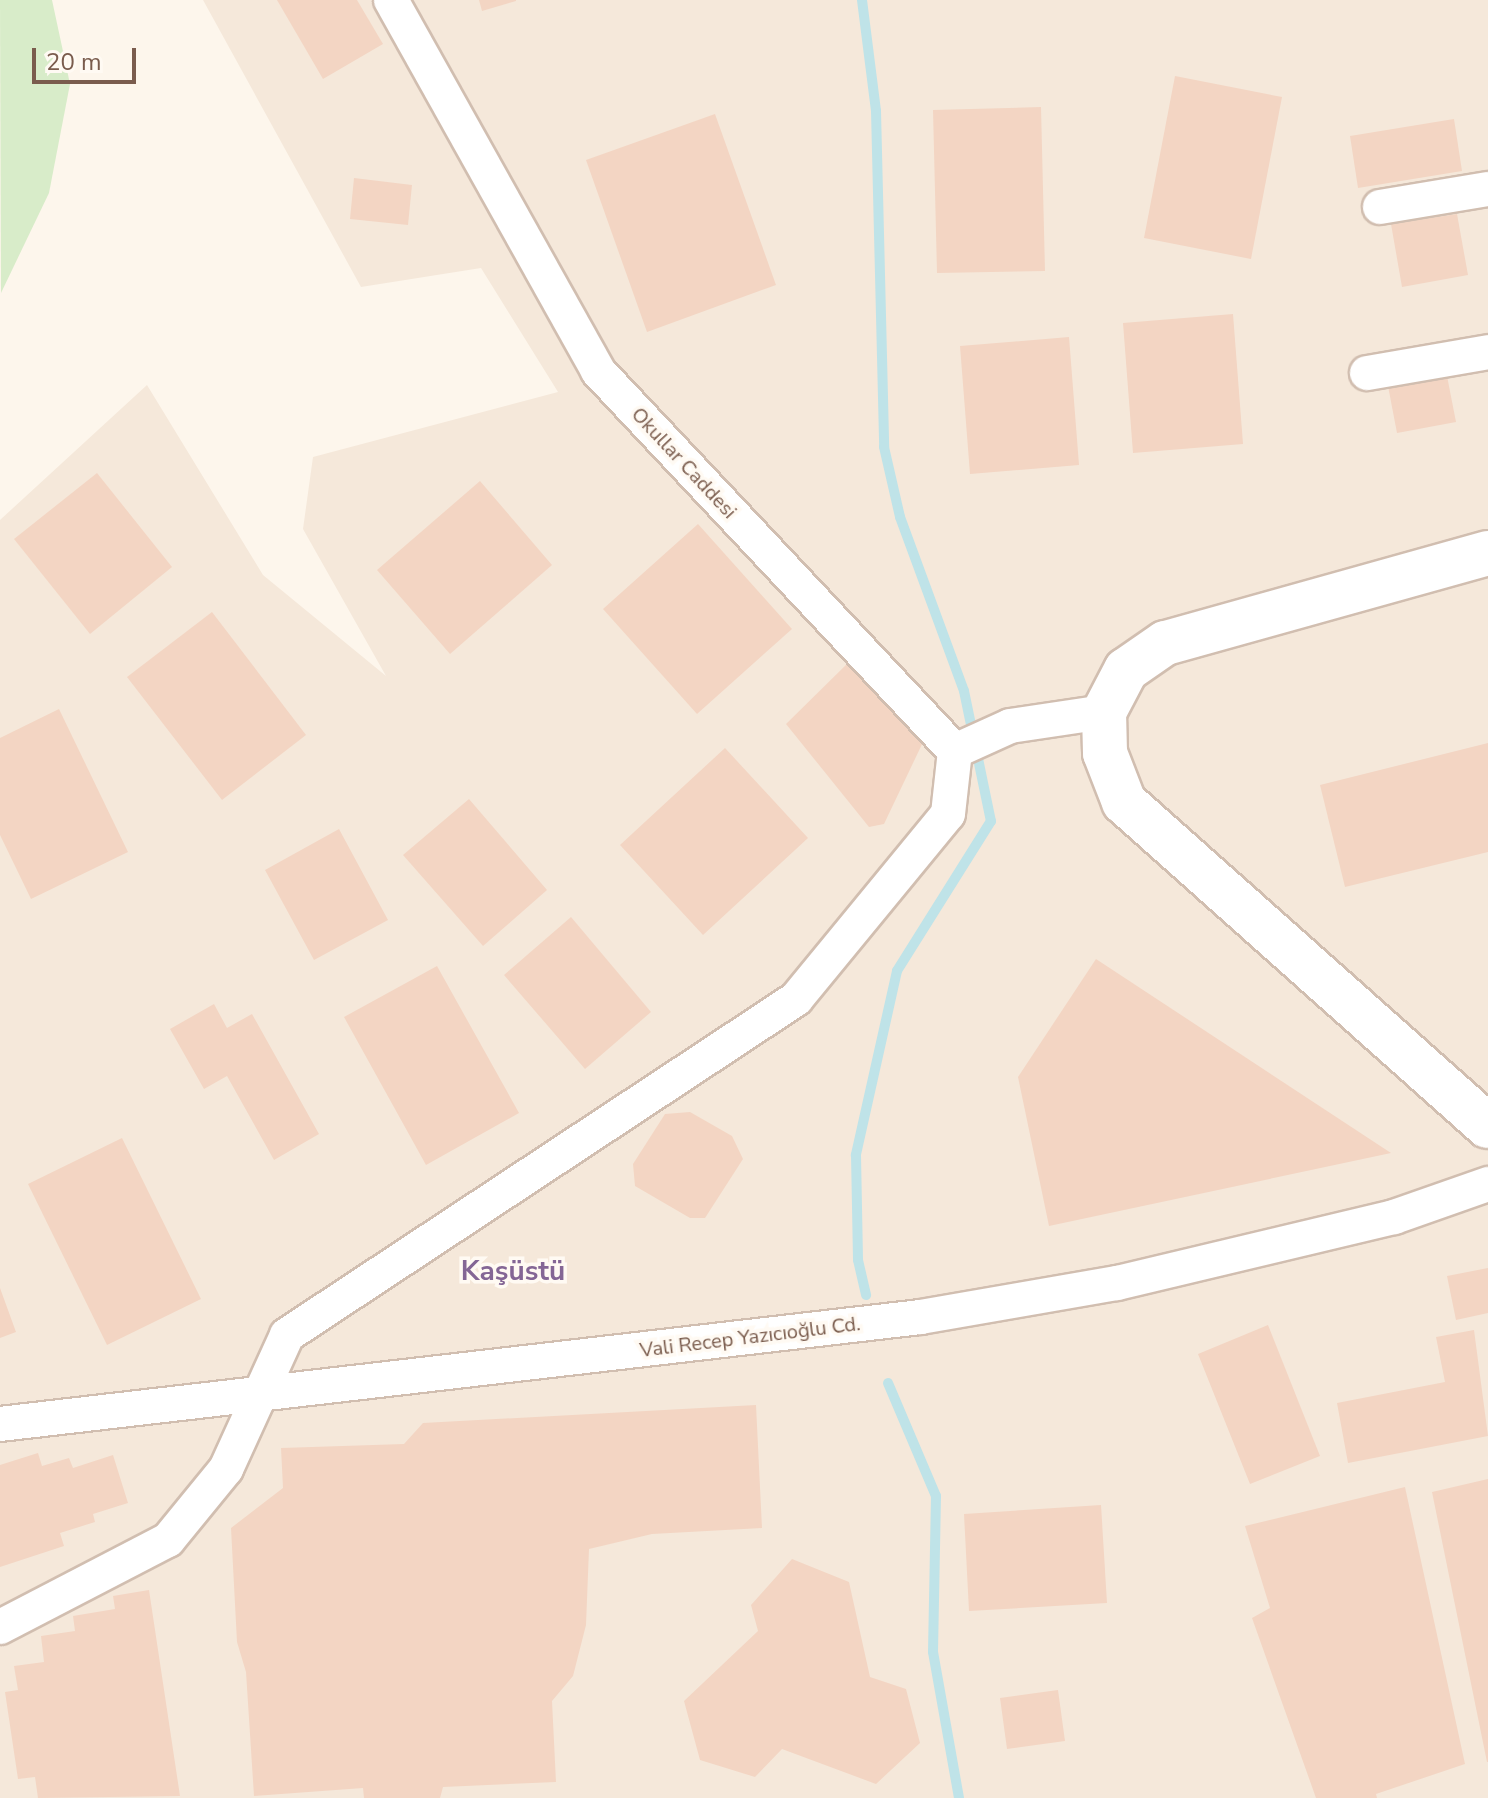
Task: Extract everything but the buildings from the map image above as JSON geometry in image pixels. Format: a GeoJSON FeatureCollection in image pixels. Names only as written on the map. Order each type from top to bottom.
{"type":"FeatureCollection","features":[{"type":"Feature","properties":{"kind":"street","name":"Okullar Caddesi"},"geometry":{"type":"LineString","coordinates":[[391,0],[598,371],[955,751]]}},
{"type":"Feature","properties":{"kind":"street"},"geometry":{"type":"LineString","coordinates":[[1380,207],[1488,189]]}},
{"type":"Feature","properties":{"kind":"street"},"geometry":{"type":"LineString","coordinates":[[1367,373],[1488,352]]}},
{"type":"Feature","properties":{"kind":"street"},"geometry":{"type":"LineString","coordinates":[[1488,553],[1165,643],[1126,670],[1104,712],[1105,753],[1124,802],[1488,1126]]}},
{"type":"Feature","properties":{"kind":"street"},"geometry":{"type":"LineString","coordinates":[[0,1627],[168,1540],[226,1469],[287,1335],[796,999],[948,814],[955,751],[1010,726],[1104,712]]}},
{"type":"Feature","properties":{"kind":"street","name":"Vali Recep Yazıcıoğlu Cd."},"geometry":{"type":"LineString","coordinates":[[0,1424],[920,1317],[1210,1261],[1394,1217],[1488,1184]]}},
{"type":"Feature","properties":{"kind":"shaded area"},"geometry":{"type":"Polygon","coordinates":[[[203,0],[1488,0],[1488,1798],[0,1798],[0,520],[147,385],[263,575],[386,676],[303,529],[313,457],[558,392],[481,268],[361,287],[203,0]]]}},
{"type":"Feature","properties":{"kind":"green space"},"geometry":{"type":"Polygon","coordinates":[[[0,0],[52,0],[70,84],[49,193],[1,293],[0,0]]]}},
{"type":"Feature","properties":{"kind":"waterway"},"geometry":{"type":"LineString","coordinates":[[862,0],[876,111],[884,447],[900,517],[964,691],[991,821],[897,971],[856,1155],[858,1260],[866,1295]]}},
{"type":"Feature","properties":{"kind":"waterway"},"geometry":{"type":"LineString","coordinates":[[888,1383],[936,1496],[933,1652],[959,1798]]}},
{"type":"Feature","properties":{"kind":"district","name":"Kaşüstü"},"geometry":{"type":"Point","coordinates":[513,1271]}}]}
